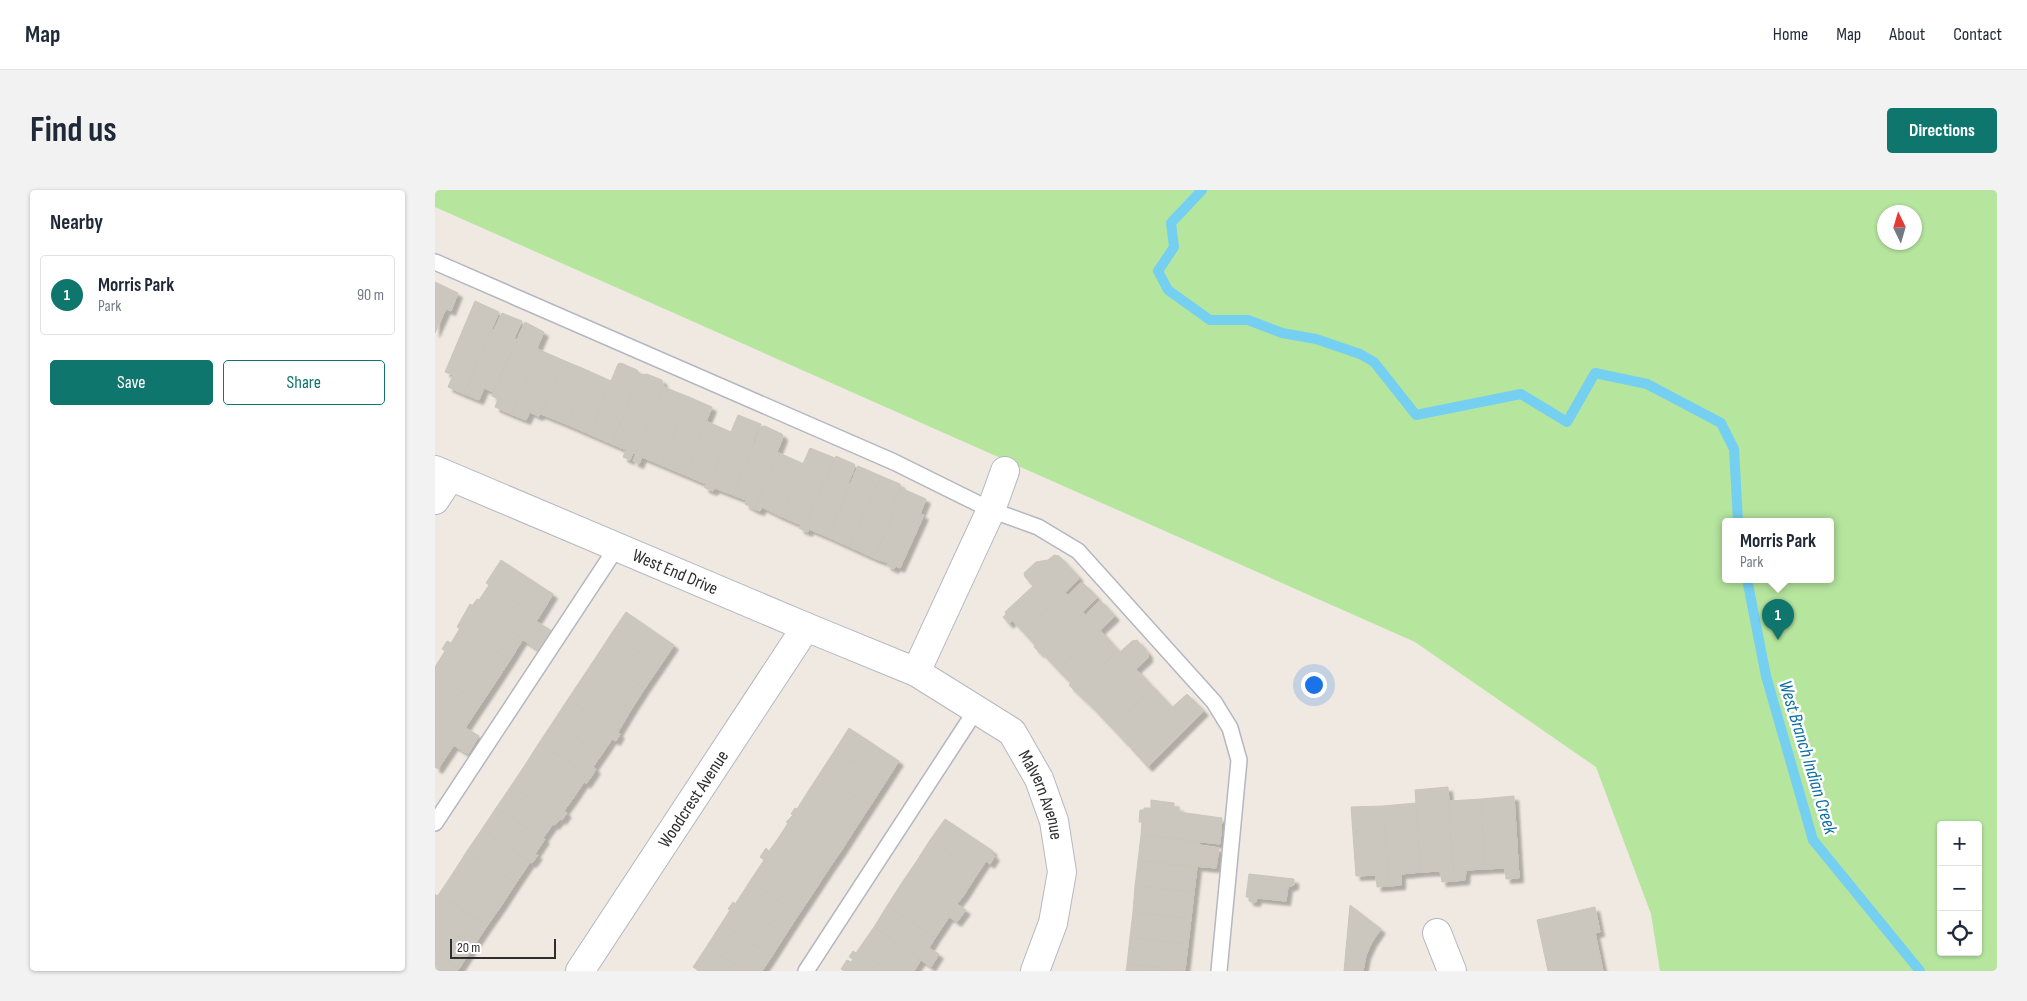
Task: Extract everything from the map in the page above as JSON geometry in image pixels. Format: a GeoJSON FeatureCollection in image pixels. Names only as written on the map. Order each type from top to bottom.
{"type":"FeatureCollection","features":[{"type":"Feature","properties":{"kind":"street"},"geometry":{"type":"LineString","coordinates":[[916,672],[991,510],[1005,471]]}},
{"type":"Feature","properties":{"kind":"street"},"geometry":{"type":"LineString","coordinates":[[435,500],[443,474]]}},
{"type":"Feature","properties":{"kind":"street","name":"West End Drive"},"geometry":{"type":"LineString","coordinates":[[443,474],[916,672]]}},
{"type":"Feature","properties":{"kind":"street","name":"Woodcrest Avenue"},"geometry":{"type":"LineString","coordinates":[[581,971],[806,627]]}},
{"type":"Feature","properties":{"kind":"street","name":"Malvern Avenue"},"geometry":{"type":"LineString","coordinates":[[916,672],[1012,732],[1039,779],[1054,821],[1061,872],[1053,923],[1035,971]]}},
{"type":"Feature","properties":{"kind":"street"},"geometry":{"type":"LineString","coordinates":[[1437,933],[1451,971]]}},
{"type":"Feature","properties":{"kind":"lane"},"geometry":{"type":"LineString","coordinates":[[435,262],[894,462],[991,510],[1038,527],[1078,551],[1214,702],[1230,728],[1239,760],[1219,971]]}},
{"type":"Feature","properties":{"kind":"lane"},"geometry":{"type":"LineString","coordinates":[[435,823],[617,547]]}},
{"type":"Feature","properties":{"kind":"lane"},"geometry":{"type":"LineString","coordinates":[[806,971],[976,710]]}},
{"type":"Feature","properties":{"kind":"green space"},"geometry":{"type":"Polygon","coordinates":[[[435,190],[1997,190],[1997,971],[1660,971],[1651,914],[1596,767],[1415,642],[435,207],[435,190]]]}},
{"type":"Feature","properties":{"kind":"building"},"geometry":{"type":"Polygon","coordinates":[[[435,282],[458,293],[451,311],[446,309],[435,333],[435,282]]]}},
{"type":"Feature","properties":{"kind":"building"},"geometry":{"type":"Polygon","coordinates":[[[475,301],[499,312],[464,394],[448,387],[453,375],[445,372],[475,301]]]}},
{"type":"Feature","properties":{"kind":"building"},"geometry":{"type":"Polygon","coordinates":[[[502,313],[522,321],[514,338],[517,340],[493,392],[484,388],[479,400],[464,394],[492,328],[494,330],[502,313]]]}},
{"type":"Feature","properties":{"kind":"building"},"geometry":{"type":"Polygon","coordinates":[[[525,322],[544,332],[537,348],[540,350],[511,414],[495,407],[498,399],[492,396],[525,322]]]}},
{"type":"Feature","properties":{"kind":"building"},"geometry":{"type":"Polygon","coordinates":[[[540,350],[565,361],[541,414],[538,416],[530,412],[526,420],[511,414],[540,350]]]}},
{"type":"Feature","properties":{"kind":"building"},"geometry":{"type":"Polygon","coordinates":[[[565,361],[589,371],[566,424],[541,414],[565,361]]]}},
{"type":"Feature","properties":{"kind":"building"},"geometry":{"type":"Polygon","coordinates":[[[621,363],[637,370],[640,375],[612,444],[589,434],[618,364],[621,363]]]}},
{"type":"Feature","properties":{"kind":"building"},"geometry":{"type":"Polygon","coordinates":[[[589,371],[611,381],[589,434],[566,424],[589,371]]]}},
{"type":"Feature","properties":{"kind":"building"},"geometry":{"type":"Polygon","coordinates":[[[647,374],[662,380],[664,387],[636,454],[633,453],[630,460],[623,457],[626,450],[612,444],[640,375],[647,374]]]}},
{"type":"Feature","properties":{"kind":"building"},"geometry":{"type":"Polygon","coordinates":[[[664,387],[689,397],[661,465],[642,457],[639,464],[633,461],[664,387]]]}},
{"type":"Feature","properties":{"kind":"building"},"geometry":{"type":"Polygon","coordinates":[[[689,397],[712,407],[685,475],[661,465],[689,397]]]}},
{"type":"Feature","properties":{"kind":"building"},"geometry":{"type":"Polygon","coordinates":[[[738,415],[761,424],[733,495],[715,488],[713,491],[707,489],[738,415]]]}},
{"type":"Feature","properties":{"kind":"building"},"geometry":{"type":"Polygon","coordinates":[[[706,421],[731,432],[707,489],[704,487],[706,484],[685,475],[706,421]]]}},
{"type":"Feature","properties":{"kind":"building"},"geometry":{"type":"Polygon","coordinates":[[[765,426],[782,434],[783,437],[777,452],[779,453],[754,509],[745,504],[746,500],[733,495],[761,427],[765,426]]]}},
{"type":"Feature","properties":{"kind":"building"},"geometry":{"type":"Polygon","coordinates":[[[810,448],[835,458],[803,530],[799,528],[801,525],[780,516],[810,448]]]}},
{"type":"Feature","properties":{"kind":"building"},"geometry":{"type":"Polygon","coordinates":[[[779,453],[804,464],[780,516],[762,507],[760,511],[754,509],[779,453]]]}},
{"type":"Feature","properties":{"kind":"building"},"geometry":{"type":"Polygon","coordinates":[[[836,456],[854,464],[855,467],[828,537],[809,529],[808,532],[803,530],[836,456]]]}},
{"type":"Feature","properties":{"kind":"building"},"geometry":{"type":"Polygon","coordinates":[[[858,466],[881,476],[850,547],[828,537],[858,466]]]}},
{"type":"Feature","properties":{"kind":"building"},"geometry":{"type":"Polygon","coordinates":[[[881,476],[900,484],[901,488],[894,503],[898,505],[874,558],[850,547],[881,476]]]}},
{"type":"Feature","properties":{"kind":"building"},"geometry":{"type":"Polygon","coordinates":[[[901,488],[926,499],[920,514],[924,515],[900,568],[896,566],[894,569],[886,565],[888,563],[874,558],[898,505],[894,503],[901,488]]]}},
{"type":"Feature","properties":{"kind":"building"},"geometry":{"type":"Polygon","coordinates":[[[1054,555],[1059,556],[1078,576],[1078,580],[1023,632],[1012,620],[1009,624],[1003,617],[1006,614],[1005,612],[1033,586],[1024,573],[1036,562],[1048,560],[1054,555]]]}},
{"type":"Feature","properties":{"kind":"building"},"geometry":{"type":"Polygon","coordinates":[[[501,560],[553,594],[539,617],[486,583],[501,560]]]}},
{"type":"Feature","properties":{"kind":"building"},"geometry":{"type":"Polygon","coordinates":[[[1081,583],[1096,596],[1096,599],[1040,653],[1023,632],[1066,593],[1068,595],[1081,583]]]}},
{"type":"Feature","properties":{"kind":"building"},"geometry":{"type":"Polygon","coordinates":[[[489,585],[539,617],[536,621],[552,631],[540,651],[472,606],[477,599],[479,600],[489,585]]]}},
{"type":"Feature","properties":{"kind":"building"},"geometry":{"type":"Polygon","coordinates":[[[1100,600],[1115,616],[1058,670],[1041,652],[1083,612],[1086,615],[1100,600]]]}},
{"type":"Feature","properties":{"kind":"building"},"geometry":{"type":"Polygon","coordinates":[[[470,604],[523,639],[510,660],[457,627],[470,604]]]}},
{"type":"Feature","properties":{"kind":"building"},"geometry":{"type":"Polygon","coordinates":[[[626,612],[674,645],[660,666],[611,634],[626,612]]]}},
{"type":"Feature","properties":{"kind":"building"},"geometry":{"type":"Polygon","coordinates":[[[460,628],[510,660],[495,683],[442,649],[447,641],[451,643],[460,628]]]}},
{"type":"Feature","properties":{"kind":"building"},"geometry":{"type":"Polygon","coordinates":[[[1100,630],[1118,650],[1075,691],[1069,685],[1071,683],[1058,670],[1100,630]]]}},
{"type":"Feature","properties":{"kind":"building"},"geometry":{"type":"Polygon","coordinates":[[[611,634],[660,666],[645,688],[596,657],[611,634]]]}},
{"type":"Feature","properties":{"kind":"building"},"geometry":{"type":"Polygon","coordinates":[[[1137,640],[1148,653],[1148,658],[1093,708],[1075,691],[1118,650],[1120,652],[1132,641],[1137,640]]]}},
{"type":"Feature","properties":{"kind":"building"},"geometry":{"type":"Polygon","coordinates":[[[445,651],[495,683],[481,704],[435,674],[435,667],[445,651]]]}},
{"type":"Feature","properties":{"kind":"building"},"geometry":{"type":"Polygon","coordinates":[[[596,657],[645,688],[631,710],[582,678],[596,657]]]}},
{"type":"Feature","properties":{"kind":"building"},"geometry":{"type":"Polygon","coordinates":[[[1136,669],[1154,688],[1111,727],[1093,708],[1136,669]]]}},
{"type":"Feature","properties":{"kind":"building"},"geometry":{"type":"Polygon","coordinates":[[[435,674],[481,704],[467,725],[435,705],[435,674]]]}},
{"type":"Feature","properties":{"kind":"building"},"geometry":{"type":"Polygon","coordinates":[[[582,678],[631,710],[618,732],[568,699],[582,678]]]}},
{"type":"Feature","properties":{"kind":"building"},"geometry":{"type":"Polygon","coordinates":[[[1154,688],[1172,707],[1129,746],[1111,727],[1154,688]]]}},
{"type":"Feature","properties":{"kind":"building"},"geometry":{"type":"Polygon","coordinates":[[[1187,694],[1204,711],[1148,767],[1129,746],[1187,694]]]}},
{"type":"Feature","properties":{"kind":"building"},"geometry":{"type":"Polygon","coordinates":[[[568,699],[620,734],[616,741],[612,739],[602,754],[553,722],[568,699]]]}},
{"type":"Feature","properties":{"kind":"building"},"geometry":{"type":"Polygon","coordinates":[[[435,705],[467,725],[466,728],[479,736],[468,754],[435,734],[435,705]]]}},
{"type":"Feature","properties":{"kind":"building"},"geometry":{"type":"Polygon","coordinates":[[[553,722],[602,754],[593,767],[596,769],[591,777],[539,743],[553,722]]]}},
{"type":"Feature","properties":{"kind":"building"},"geometry":{"type":"Polygon","coordinates":[[[849,728],[899,761],[885,783],[835,750],[849,728]]]}},
{"type":"Feature","properties":{"kind":"building"},"geometry":{"type":"Polygon","coordinates":[[[435,734],[454,745],[438,769],[435,767],[435,734]]]}},
{"type":"Feature","properties":{"kind":"building"},"geometry":{"type":"Polygon","coordinates":[[[539,743],[591,777],[586,784],[584,782],[574,797],[525,765],[539,743]]]}},
{"type":"Feature","properties":{"kind":"building"},"geometry":{"type":"Polygon","coordinates":[[[835,750],[885,783],[870,806],[820,773],[835,750]]]}},
{"type":"Feature","properties":{"kind":"building"},"geometry":{"type":"Polygon","coordinates":[[[525,765],[574,797],[564,811],[567,813],[562,820],[511,786],[525,765]]]}},
{"type":"Feature","properties":{"kind":"building"},"geometry":{"type":"Polygon","coordinates":[[[820,773],[870,806],[857,826],[807,793],[820,773]]]}},
{"type":"Feature","properties":{"kind":"building"},"geometry":{"type":"Polygon","coordinates":[[[511,786],[560,819],[555,825],[553,824],[543,838],[496,808],[511,786]]]}},
{"type":"Feature","properties":{"kind":"building"},"geometry":{"type":"Polygon","coordinates":[[[1448,787],[1454,881],[1442,882],[1440,871],[1421,872],[1415,790],[1448,787]]]}},
{"type":"Feature","properties":{"kind":"building"},"geometry":{"type":"Polygon","coordinates":[[[807,793],[857,826],[843,848],[791,814],[795,808],[797,809],[807,793]]]}},
{"type":"Feature","properties":{"kind":"building"},"geometry":{"type":"Polygon","coordinates":[[[1514,796],[1519,878],[1506,879],[1505,868],[1485,869],[1481,799],[1514,796]]]}},
{"type":"Feature","properties":{"kind":"building"},"geometry":{"type":"Polygon","coordinates":[[[1481,799],[1485,869],[1466,870],[1465,880],[1454,881],[1449,801],[1481,799]]]}},
{"type":"Feature","properties":{"kind":"building"},"geometry":{"type":"Polygon","coordinates":[[[1151,800],[1174,803],[1174,807],[1179,807],[1179,812],[1222,818],[1220,844],[1141,835],[1142,822],[1139,822],[1140,810],[1151,808],[1151,800]]]}},
{"type":"Feature","properties":{"kind":"building"},"geometry":{"type":"Polygon","coordinates":[[[1416,803],[1421,872],[1401,874],[1401,885],[1389,886],[1383,806],[1416,803]]]}},
{"type":"Feature","properties":{"kind":"building"},"geometry":{"type":"Polygon","coordinates":[[[1383,806],[1389,886],[1377,887],[1376,875],[1356,876],[1351,807],[1383,806]]]}},
{"type":"Feature","properties":{"kind":"building"},"geometry":{"type":"Polygon","coordinates":[[[496,808],[545,839],[535,854],[538,855],[532,863],[482,829],[496,808]]]}},
{"type":"Feature","properties":{"kind":"building"},"geometry":{"type":"Polygon","coordinates":[[[793,815],[843,848],[828,870],[779,837],[788,823],[786,822],[793,815]]]}},
{"type":"Feature","properties":{"kind":"building"},"geometry":{"type":"Polygon","coordinates":[[[945,819],[993,851],[991,853],[995,856],[990,864],[986,861],[978,873],[930,840],[945,819]]]}},
{"type":"Feature","properties":{"kind":"building"},"geometry":{"type":"Polygon","coordinates":[[[482,829],[530,862],[516,883],[467,851],[482,829]]]}},
{"type":"Feature","properties":{"kind":"building"},"geometry":{"type":"Polygon","coordinates":[[[1141,835],[1199,842],[1199,845],[1219,848],[1216,868],[1138,861],[1141,835]]]}},
{"type":"Feature","properties":{"kind":"building"},"geometry":{"type":"Polygon","coordinates":[[[779,837],[828,870],[813,893],[760,857],[766,848],[769,851],[779,837]]]}},
{"type":"Feature","properties":{"kind":"building"},"geometry":{"type":"Polygon","coordinates":[[[930,840],[978,873],[964,895],[916,862],[930,840]]]}},
{"type":"Feature","properties":{"kind":"building"},"geometry":{"type":"Polygon","coordinates":[[[467,851],[516,883],[501,906],[453,873],[467,851]]]}},
{"type":"Feature","properties":{"kind":"building"},"geometry":{"type":"Polygon","coordinates":[[[764,860],[813,893],[799,914],[750,881],[764,860]]]}},
{"type":"Feature","properties":{"kind":"building"},"geometry":{"type":"Polygon","coordinates":[[[1138,861],[1197,867],[1194,892],[1135,886],[1138,861]]]}},
{"type":"Feature","properties":{"kind":"building"},"geometry":{"type":"Polygon","coordinates":[[[916,862],[964,895],[957,904],[966,910],[957,922],[901,884],[916,862]]]}},
{"type":"Feature","properties":{"kind":"building"},"geometry":{"type":"Polygon","coordinates":[[[453,873],[501,906],[487,926],[439,894],[453,873]]]}},
{"type":"Feature","properties":{"kind":"building"},"geometry":{"type":"Polygon","coordinates":[[[1249,874],[1294,879],[1294,885],[1288,887],[1286,901],[1257,898],[1256,902],[1249,901],[1249,897],[1246,897],[1249,874]]]}},
{"type":"Feature","properties":{"kind":"building"},"geometry":{"type":"Polygon","coordinates":[[[750,881],[799,914],[786,934],[736,903],[750,881]]]}},
{"type":"Feature","properties":{"kind":"building"},"geometry":{"type":"Polygon","coordinates":[[[901,884],[949,917],[935,938],[887,906],[901,884]]]}},
{"type":"Feature","properties":{"kind":"building"},"geometry":{"type":"Polygon","coordinates":[[[1135,886],[1194,892],[1191,918],[1133,912],[1135,886]]]}},
{"type":"Feature","properties":{"kind":"building"},"geometry":{"type":"Polygon","coordinates":[[[435,894],[437,896],[439,894],[487,926],[473,947],[435,922],[435,894]]]}},
{"type":"Feature","properties":{"kind":"building"},"geometry":{"type":"Polygon","coordinates":[[[733,902],[786,934],[772,956],[721,924],[733,902]]]}},
{"type":"Feature","properties":{"kind":"building"},"geometry":{"type":"Polygon","coordinates":[[[1350,905],[1381,929],[1366,955],[1363,971],[1344,971],[1350,905]]]}},
{"type":"Feature","properties":{"kind":"building"},"geometry":{"type":"Polygon","coordinates":[[[887,906],[935,938],[929,948],[939,954],[931,967],[874,927],[887,906]]]}},
{"type":"Feature","properties":{"kind":"building"},"geometry":{"type":"Polygon","coordinates":[[[1595,907],[1600,932],[1595,933],[1603,971],[1548,971],[1537,920],[1595,907]]]}},
{"type":"Feature","properties":{"kind":"building"},"geometry":{"type":"Polygon","coordinates":[[[1133,912],[1191,918],[1188,944],[1130,937],[1133,912]]]}},
{"type":"Feature","properties":{"kind":"building"},"geometry":{"type":"Polygon","coordinates":[[[435,922],[473,947],[459,969],[435,953],[435,922]]]}},
{"type":"Feature","properties":{"kind":"building"},"geometry":{"type":"Polygon","coordinates":[[[721,924],[772,956],[762,971],[745,971],[707,946],[721,924]]]}},
{"type":"Feature","properties":{"kind":"building"},"geometry":{"type":"Polygon","coordinates":[[[874,927],[921,960],[914,971],[889,971],[858,950],[874,927]]]}},
{"type":"Feature","properties":{"kind":"building"},"geometry":{"type":"Polygon","coordinates":[[[1130,937],[1188,944],[1185,970],[1127,964],[1130,937]]]}},
{"type":"Feature","properties":{"kind":"building"},"geometry":{"type":"Polygon","coordinates":[[[707,946],[745,971],[699,971],[693,967],[707,946]]]}},
{"type":"Feature","properties":{"kind":"building"},"geometry":{"type":"Polygon","coordinates":[[[858,950],[889,971],[844,971],[841,969],[847,960],[851,962],[853,959],[849,957],[853,951],[856,953],[858,950]]]}},
{"type":"Feature","properties":{"kind":"building"},"geometry":{"type":"Polygon","coordinates":[[[435,953],[459,969],[457,971],[435,971],[435,953]]]}},
{"type":"Feature","properties":{"kind":"building"},"geometry":{"type":"Polygon","coordinates":[[[1127,964],[1185,970],[1126,971],[1127,964]]]}},
{"type":"Feature","properties":{"kind":"waterway","name":"West Branch Indian Creek"},"geometry":{"type":"LineString","coordinates":[[1202,190],[1171,223],[1174,247],[1158,271],[1168,290],[1210,320],[1248,320],[1282,333],[1316,339],[1360,354],[1374,362],[1416,415],[1521,394],[1567,422],[1595,373],[1647,384],[1721,423],[1734,449],[1738,518]]}},
{"type":"Feature","properties":{"kind":"waterway","name":"West Branch Indian Creek"},"geometry":{"type":"LineString","coordinates":[[1748,583],[1766,676],[1813,840],[1920,971]]}},
{"type":"Feature","properties":{"kind":"place","name":"Morris Park"},"geometry":{"type":"Point","coordinates":[1778,640]}}]}
